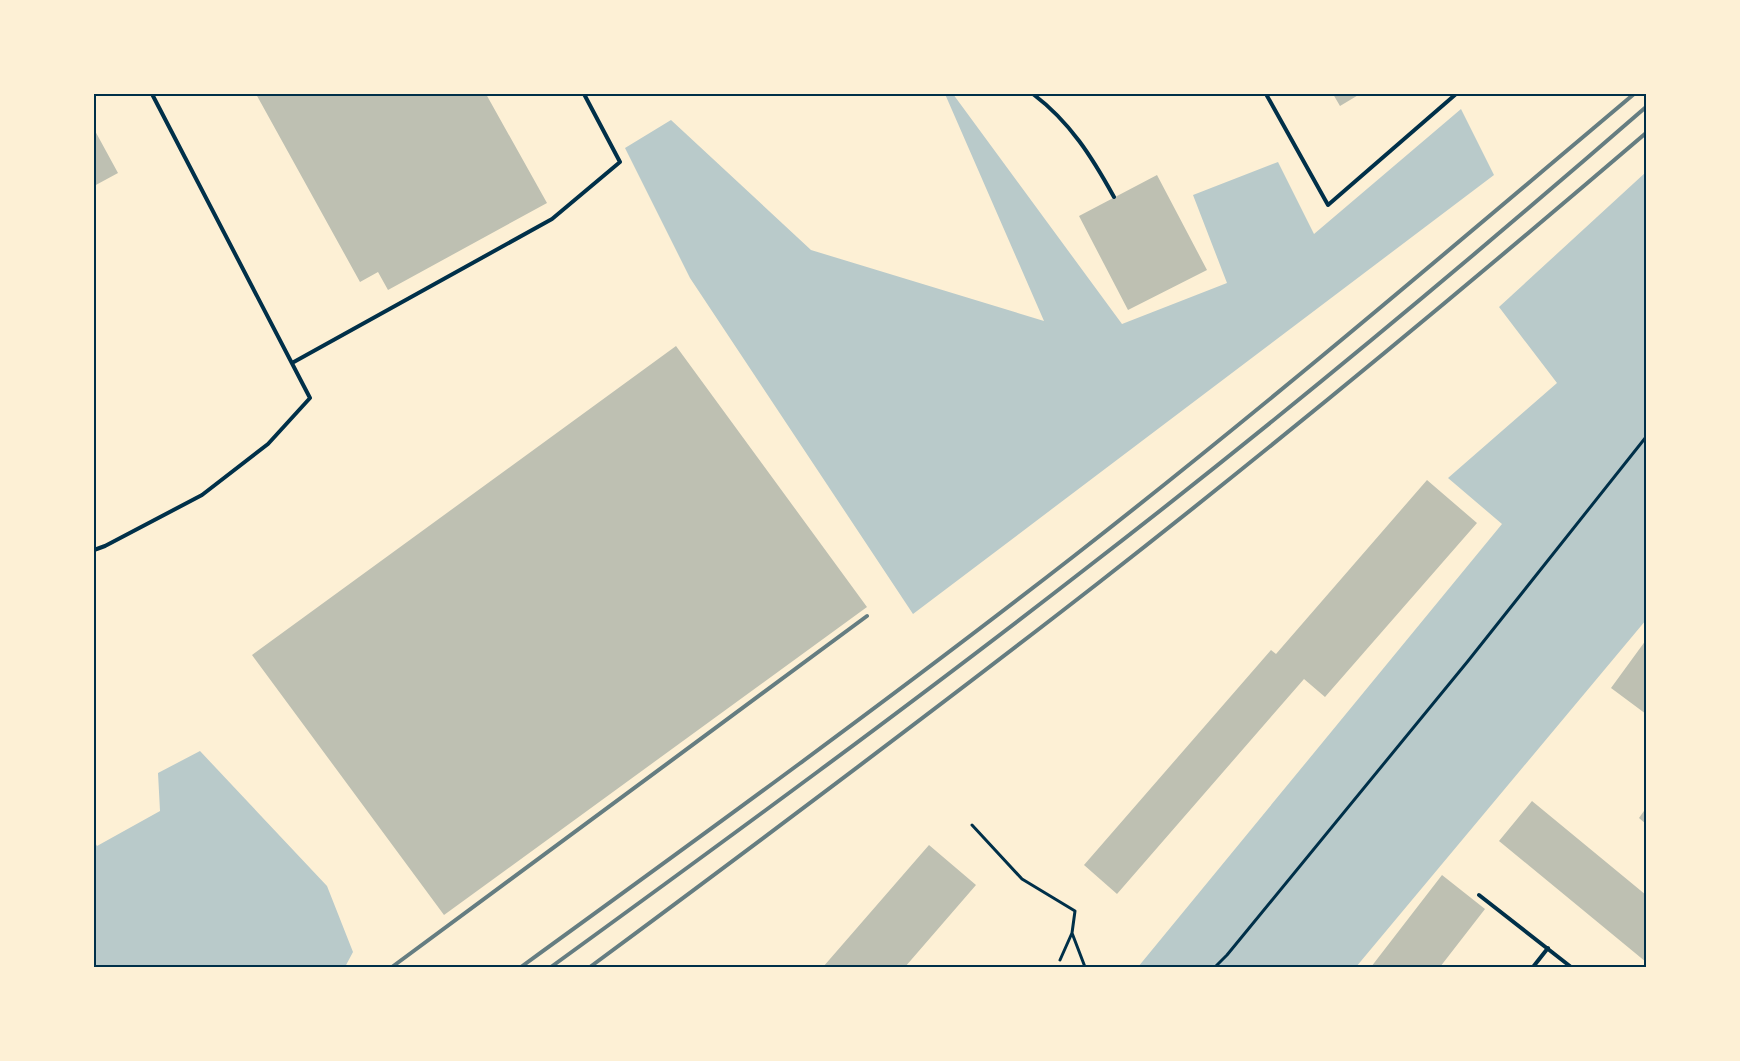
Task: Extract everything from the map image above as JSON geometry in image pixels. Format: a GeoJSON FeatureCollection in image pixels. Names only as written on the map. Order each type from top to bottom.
{"type":"FeatureCollection","features":[{"type":"Feature","properties":{"kind":"lane"},"geometry":{"type":"LineString","coordinates":[[94,550],[202,495],[268,444],[310,398],[152,94]]}},
{"type":"Feature","properties":{"kind":"lane"},"geometry":{"type":"LineString","coordinates":[[292,363],[552,219],[620,162],[584,94]]}},
{"type":"Feature","properties":{"kind":"lane"},"geometry":{"type":"LineString","coordinates":[[1032,94],[1057,115],[1076,136],[1092,158],[1114,197]]}},
{"type":"Feature","properties":{"kind":"lane"},"geometry":{"type":"LineString","coordinates":[[1266,94],[1328,205],[1456,94]]}},
{"type":"Feature","properties":{"kind":"lane"},"geometry":{"type":"LineString","coordinates":[[1480,895],[1571,967]]}},
{"type":"Feature","properties":{"kind":"lane"},"geometry":{"type":"LineString","coordinates":[[1533,967],[1548,948]]}},
{"type":"Feature","properties":{"kind":"path"},"geometry":{"type":"LineString","coordinates":[[1216,967],[1468,661],[1646,437]]}},
{"type":"Feature","properties":{"kind":"path"},"geometry":{"type":"LineString","coordinates":[[972,825],[1022,879],[1075,911],[1072,933],[1060,960]]}},
{"type":"Feature","properties":{"kind":"path"},"geometry":{"type":"LineString","coordinates":[[1072,933],[1086,967]]}},
{"type":"Feature","properties":{"kind":"shaded area"},"geometry":{"type":"Polygon","coordinates":[[[945,94],[953,94],[1122,324],[1227,283],[1193,195],[1278,162],[1314,234],[1461,109],[1494,175],[913,614],[690,278],[625,148],[671,120],[811,250],[1044,321],[945,94]]]}},
{"type":"Feature","properties":{"kind":"shaded area"},"geometry":{"type":"Polygon","coordinates":[[[1646,172],[1646,620],[1356,967],[1138,967],[1502,524],[1448,478],[1557,383],[1499,307],[1646,172]]]}},
{"type":"Feature","properties":{"kind":"shaded area"},"geometry":{"type":"Polygon","coordinates":[[[200,751],[327,886],[353,952],[345,967],[94,967],[94,841],[97,846],[160,811],[158,773],[200,751]]]}},
{"type":"Feature","properties":{"kind":"building"},"geometry":{"type":"Polygon","coordinates":[[[256,94],[486,94],[547,203],[388,290],[378,272],[360,282],[256,94]]]}},
{"type":"Feature","properties":{"kind":"building"},"geometry":{"type":"Polygon","coordinates":[[[1333,94],[1360,94],[1340,106],[1333,94]]]}},
{"type":"Feature","properties":{"kind":"building"},"geometry":{"type":"Polygon","coordinates":[[[94,129],[118,173],[94,186],[94,129]]]}},
{"type":"Feature","properties":{"kind":"building"},"geometry":{"type":"Polygon","coordinates":[[[1157,175],[1207,270],[1128,310],[1079,216],[1157,175]]]}},
{"type":"Feature","properties":{"kind":"building"},"geometry":{"type":"Polygon","coordinates":[[[676,346],[867,607],[444,915],[252,655],[676,346]]]}},
{"type":"Feature","properties":{"kind":"building"},"geometry":{"type":"Polygon","coordinates":[[[1427,480],[1477,523],[1325,697],[1304,679],[1117,894],[1084,865],[1271,650],[1276,654],[1427,480]]]}},
{"type":"Feature","properties":{"kind":"building"},"geometry":{"type":"Polygon","coordinates":[[[1646,640],[1646,714],[1611,688],[1646,640]]]}},
{"type":"Feature","properties":{"kind":"building"},"geometry":{"type":"Polygon","coordinates":[[[1532,801],[1646,895],[1646,962],[1499,841],[1532,801]]]}},
{"type":"Feature","properties":{"kind":"building"},"geometry":{"type":"Polygon","coordinates":[[[1646,808],[1646,824],[1639,818],[1646,808]]]}},
{"type":"Feature","properties":{"kind":"building"},"geometry":{"type":"Polygon","coordinates":[[[929,845],[976,885],[905,967],[823,967],[929,845]]]}},
{"type":"Feature","properties":{"kind":"building"},"geometry":{"type":"Polygon","coordinates":[[[1442,875],[1485,909],[1440,967],[1371,967],[1442,875]]]}},
{"type":"Feature","properties":{"kind":"railway"},"geometry":{"type":"LineString","coordinates":[[521,967],[869,712],[1074,556],[1286,385],[1634,94]]}},
{"type":"Feature","properties":{"kind":"railway"},"geometry":{"type":"LineString","coordinates":[[551,967],[886,721],[1156,514],[1368,343],[1646,107]]}},
{"type":"Feature","properties":{"kind":"railway"},"geometry":{"type":"LineString","coordinates":[[590,967],[908,729],[1167,529],[1374,362],[1646,133]]}},
{"type":"Feature","properties":{"kind":"railway"},"geometry":{"type":"LineString","coordinates":[[392,967],[867,616]]}}]}
